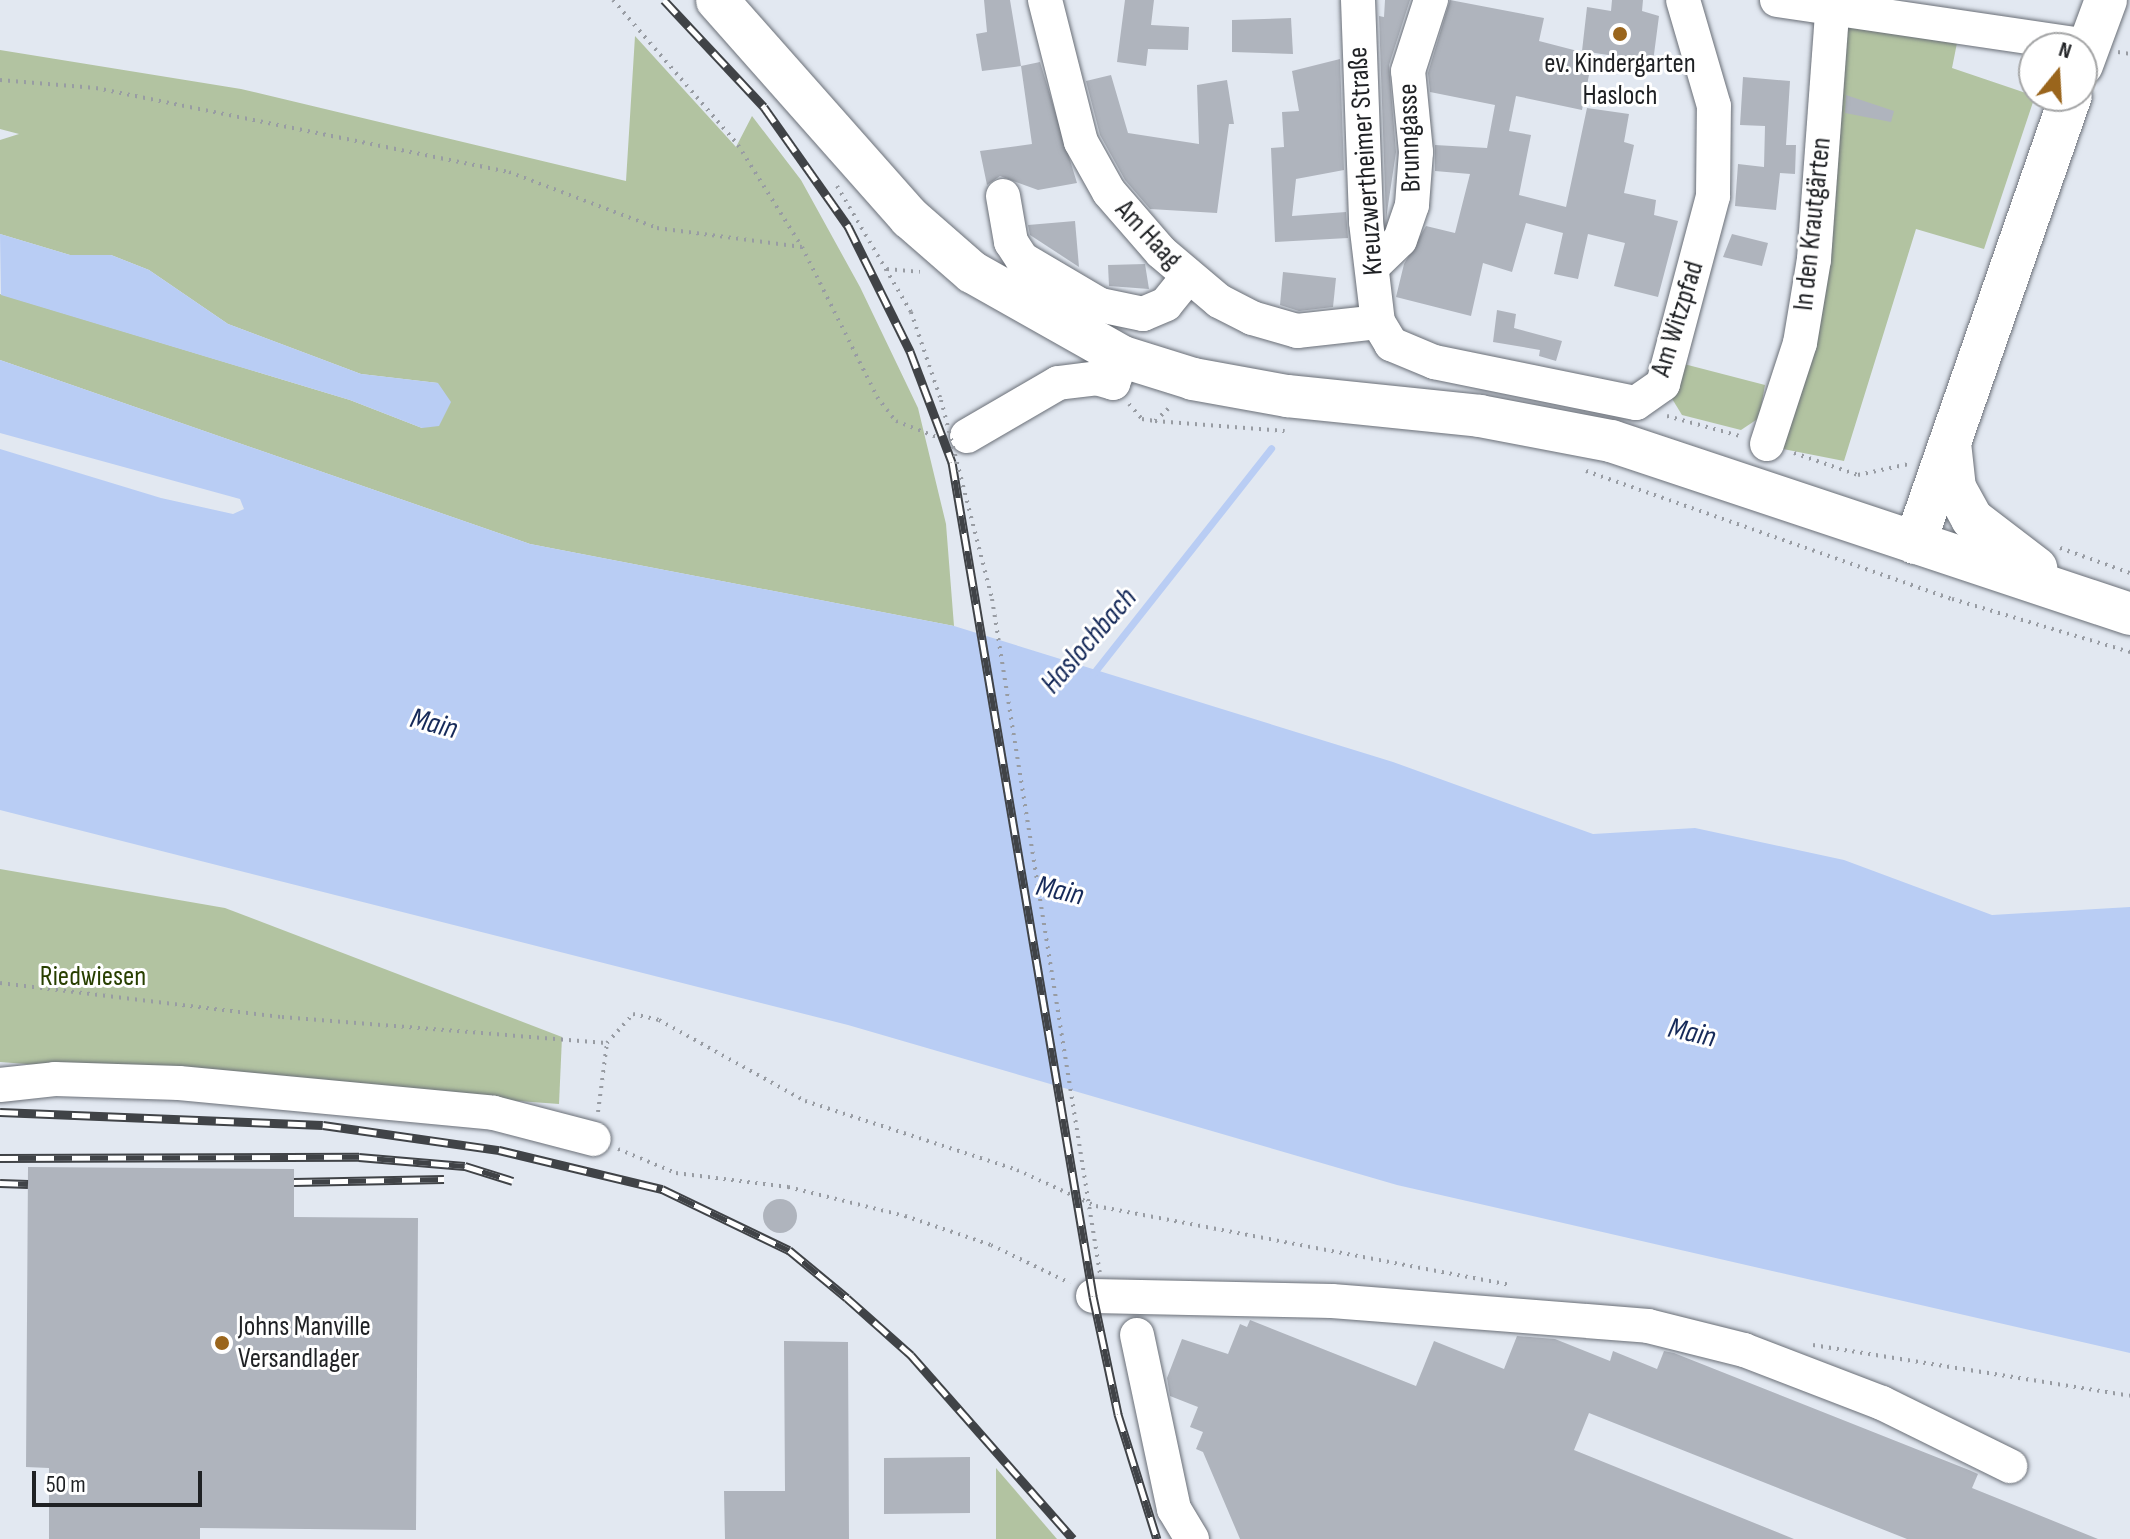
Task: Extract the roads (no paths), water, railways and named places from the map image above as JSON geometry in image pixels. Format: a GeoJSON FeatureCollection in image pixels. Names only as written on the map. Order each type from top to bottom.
{"type":"FeatureCollection","features":[{"type":"Feature","properties":{"kind":"main road"},"geometry":{"type":"LineString","coordinates":[[717,0],[865,171],[931,236],[983,279],[1123,357],[1193,379],[1287,396],[1480,416],[1611,441],[2130,614]]}},
{"type":"Feature","properties":{"kind":"main road"},"geometry":{"type":"LineString","coordinates":[[2094,32],[2106,0]]}},
{"type":"Feature","properties":{"kind":"main road"},"geometry":{"type":"LineString","coordinates":[[1915,543],[2065,112]]}},
{"type":"Feature","properties":{"kind":"main road"},"geometry":{"type":"LineString","coordinates":[[1946,455],[1955,488],[1972,519],[1998,544],[2085,598]]}},
{"type":"Feature","properties":{"kind":"street","name":"Am Haag"},"geometry":{"type":"LineString","coordinates":[[1045,0],[1081,142],[1109,192],[1188,277],[1252,318],[1297,331],[1378,322]]}},
{"type":"Feature","properties":{"kind":"street","name":"Kreuzwertheimer Straße"},"geometry":{"type":"LineString","coordinates":[[1358,0],[1378,322]]}},
{"type":"Feature","properties":{"kind":"street","name":"Brunngasse"},"geometry":{"type":"LineString","coordinates":[[1373,266],[1400,240],[1412,205],[1416,152],[1408,71],[1431,0]]}},
{"type":"Feature","properties":{"kind":"street","name":"Am Witzpfad"},"geometry":{"type":"LineString","coordinates":[[1378,322],[1391,344],[1434,362],[1636,403],[1663,384],[1713,196],[1714,106],[1683,0]]}},
{"type":"Feature","properties":{"kind":"street"},"geometry":{"type":"LineString","coordinates":[[1777,0],[1833,5],[2018,42]]}},
{"type":"Feature","properties":{"kind":"street","name":"In den Krautgärten"},"geometry":{"type":"LineString","coordinates":[[1767,444],[1800,343],[1814,259],[1833,5]]}},
{"type":"Feature","properties":{"kind":"street"},"geometry":{"type":"LineString","coordinates":[[1003,196],[1011,242],[1022,259],[1100,305],[1143,314],[1166,304],[1188,277]]}},
{"type":"Feature","properties":{"kind":"street"},"geometry":{"type":"LineString","coordinates":[[967,436],[1058,383],[1096,378],[1113,383],[1123,357]]}},
{"type":"Feature","properties":{"kind":"street"},"geometry":{"type":"LineString","coordinates":[[0,1068],[55,1079]]}},
{"type":"Feature","properties":{"kind":"street"},"geometry":{"type":"LineString","coordinates":[[0,1085],[55,1079],[179,1083],[494,1113],[594,1139]]}},
{"type":"Feature","properties":{"kind":"street"},"geometry":{"type":"LineString","coordinates":[[1096,1285],[1648,1326],[1771,1360],[1882,1403],[2010,1466]]}},
{"type":"Feature","properties":{"kind":"street"},"geometry":{"type":"LineString","coordinates":[[1137,1335],[1174,1509],[1192,1539]]}},
{"type":"Feature","properties":{"kind":"water"},"geometry":{"type":"Polygon","coordinates":[[[0,234],[70,255],[111,255],[149,270],[228,324],[361,374],[438,383],[451,402],[439,426],[422,428],[350,400],[1,295],[0,234]]]}},
{"type":"Feature","properties":{"kind":"water","name":"Main"},"geometry":{"type":"Polygon","coordinates":[[[0,360],[530,544],[954,626],[1393,762],[1593,834],[1695,828],[1844,860],[1992,915],[2130,907],[2130,1353],[1397,1185],[848,1025],[0,810],[0,449],[161,498],[233,514],[244,509],[240,499],[0,433],[0,360]]]}},
{"type":"Feature","properties":{"kind":"waterway","name":"Haslochbach"},"geometry":{"type":"LineString","coordinates":[[1092,675],[1271,448]]}},
{"type":"Feature","properties":{"kind":"railway"},"geometry":{"type":"LineString","coordinates":[[664,0],[764,107],[848,226],[910,351],[952,462],[1093,1296],[1118,1414],[1157,1539]]}},
{"type":"Feature","properties":{"kind":"railway"},"geometry":{"type":"LineString","coordinates":[[0,1112],[323,1125],[499,1150],[662,1189],[789,1250],[847,1298],[911,1355],[1073,1539]]}},
{"type":"Feature","properties":{"kind":"railway"},"geometry":{"type":"LineString","coordinates":[[0,1158],[359,1157],[465,1166],[513,1181]]}},
{"type":"Feature","properties":{"kind":"railway"},"geometry":{"type":"LineString","coordinates":[[294,1182],[444,1179]]}},
{"type":"Feature","properties":{"kind":"railway"},"geometry":{"type":"LineString","coordinates":[[0,1183],[28,1184]]}},
{"type":"Feature","properties":{"kind":"place","name":"ev. Kindergarten Hasloch"},"geometry":{"type":"Point","coordinates":[1620,34]}},
{"type":"Feature","properties":{"kind":"place","name":"Johns Manville Versandlager"},"geometry":{"type":"Point","coordinates":[222,1343]}},
{"type":"Feature","properties":{"kind":"park label","name":"Riedwiesen"},"geometry":{"type":"Point","coordinates":[93,977]}}]}
